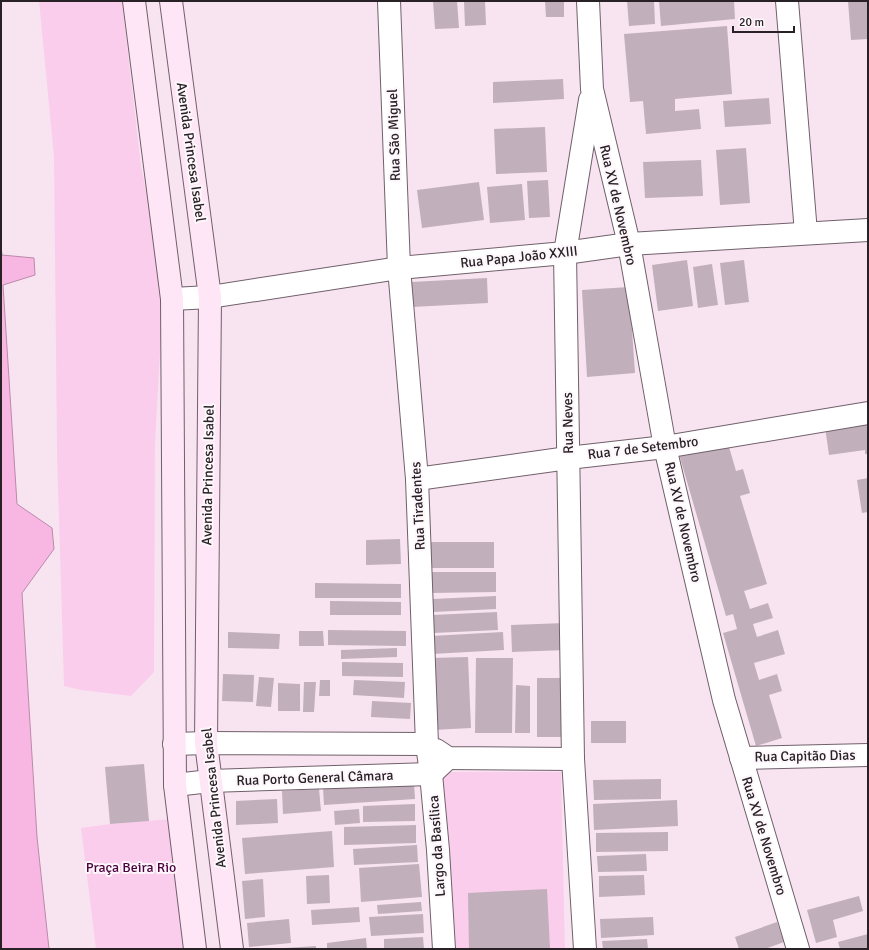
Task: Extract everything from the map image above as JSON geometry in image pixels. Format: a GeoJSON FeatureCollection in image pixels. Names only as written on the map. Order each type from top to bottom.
{"type":"FeatureCollection","features":[{"type":"Feature","properties":{"kind":"main road"},"geometry":{"type":"LineString","coordinates":[[134,1],[172,299],[175,785],[195,949]]}},
{"type":"Feature","properties":{"kind":"main road","name":"Avenida Princesa Isabel"},"geometry":{"type":"LineString","coordinates":[[171,1],[210,296],[206,743],[232,949]]}},
{"type":"Feature","properties":{"kind":"street","name":"Rua São Miguel"},"geometry":{"type":"LineString","coordinates":[[389,1],[399,268]]}},
{"type":"Feature","properties":{"kind":"street"},"geometry":{"type":"LineString","coordinates":[[588,1],[592,89]]}},
{"type":"Feature","properties":{"kind":"street"},"geometry":{"type":"LineString","coordinates":[[788,1],[806,234]]}},
{"type":"Feature","properties":{"kind":"street","name":"Rua XV de Novembro"},"geometry":{"type":"LineString","coordinates":[[592,89],[629,244],[665,447],[724,700],[798,949]]}},
{"type":"Feature","properties":{"kind":"street","name":"Rua Neves"},"geometry":{"type":"LineString","coordinates":[[573,759],[566,253],[592,89]]}},
{"type":"Feature","properties":{"kind":"street","name":"Rua Papa João XXIII"},"geometry":{"type":"LineString","coordinates":[[172,299],[210,296],[399,268],[566,253],[629,244],[868,230]]}},
{"type":"Feature","properties":{"kind":"street","name":"Rua Tiradentes"},"geometry":{"type":"LineString","coordinates":[[399,268],[417,479],[427,744]]}},
{"type":"Feature","properties":{"kind":"street","name":"Rua 7 de Setembro"},"geometry":{"type":"LineString","coordinates":[[417,479],[568,458],[665,447],[868,413]]}},
{"type":"Feature","properties":{"kind":"street"},"geometry":{"type":"LineString","coordinates":[[174,744],[427,744],[448,758],[573,759],[585,949]]}},
{"type":"Feature","properties":{"kind":"street","name":"Largo da Basílica"},"geometry":{"type":"LineString","coordinates":[[427,744],[432,774],[444,949]]}},
{"type":"Feature","properties":{"kind":"street","name":"Rua Capitão Dias"},"geometry":{"type":"LineString","coordinates":[[741,758],[868,755]]}},
{"type":"Feature","properties":{"kind":"street"},"geometry":{"type":"LineString","coordinates":[[432,774],[448,758]]}},
{"type":"Feature","properties":{"kind":"street","name":"Rua Porto General Câmara"},"geometry":{"type":"LineString","coordinates":[[175,785],[210,781],[432,774]]}},
{"type":"Feature","properties":{"kind":"green space"},"geometry":{"type":"Polygon","coordinates":[[[39,1],[122,1],[141,166],[164,279],[155,444],[154,672],[131,696],[81,690],[64,686],[57,454],[54,157],[39,1]]]}},
{"type":"Feature","properties":{"kind":"green space"},"geometry":{"type":"Polygon","coordinates":[[[437,772],[561,772],[565,949],[451,949],[437,772]]]}},
{"type":"Feature","properties":{"kind":"green space","name":"Praça Beira Rio"},"geometry":{"type":"Polygon","coordinates":[[[171,819],[183,949],[96,949],[81,828],[171,819]]]}},
{"type":"Feature","properties":{"kind":"shaded area"},"geometry":{"type":"Polygon","coordinates":[[[1,246],[2,255],[34,258],[35,275],[3,285],[17,504],[52,528],[54,549],[22,593],[37,837],[49,949],[1,949],[1,246]]]}},
{"type":"Feature","properties":{"kind":"building"},"geometry":{"type":"Polygon","coordinates":[[[433,1],[457,1],[459,28],[435,29],[433,1]]]}},
{"type":"Feature","properties":{"kind":"building"},"geometry":{"type":"Polygon","coordinates":[[[464,1],[485,1],[486,25],[465,26],[464,1]]]}},
{"type":"Feature","properties":{"kind":"building"},"geometry":{"type":"Polygon","coordinates":[[[545,1],[564,1],[564,17],[546,17],[545,1]]]}},
{"type":"Feature","properties":{"kind":"building"},"geometry":{"type":"Polygon","coordinates":[[[627,1],[654,1],[655,24],[629,26],[627,1]]]}},
{"type":"Feature","properties":{"kind":"building"},"geometry":{"type":"Polygon","coordinates":[[[659,1],[734,1],[735,19],[661,26],[659,1]]]}},
{"type":"Feature","properties":{"kind":"building"},"geometry":{"type":"Polygon","coordinates":[[[848,1],[868,1],[868,39],[851,40],[848,1]]]}},
{"type":"Feature","properties":{"kind":"building"},"geometry":{"type":"Polygon","coordinates":[[[727,26],[732,94],[675,99],[675,111],[699,109],[701,129],[646,134],[643,101],[630,102],[624,34],[727,26]]]}},
{"type":"Feature","properties":{"kind":"building"},"geometry":{"type":"Polygon","coordinates":[[[563,79],[564,99],[493,103],[493,82],[563,79]]]}},
{"type":"Feature","properties":{"kind":"building"},"geometry":{"type":"Polygon","coordinates":[[[769,98],[771,124],[725,127],[723,101],[769,98]]]}},
{"type":"Feature","properties":{"kind":"building"},"geometry":{"type":"Polygon","coordinates":[[[545,127],[547,172],[496,174],[494,129],[545,127]]]}},
{"type":"Feature","properties":{"kind":"building"},"geometry":{"type":"Polygon","coordinates":[[[746,148],[750,203],[720,205],[716,150],[746,148]]]}},
{"type":"Feature","properties":{"kind":"building"},"geometry":{"type":"Polygon","coordinates":[[[701,160],[703,196],[645,198],[643,162],[701,160]]]}},
{"type":"Feature","properties":{"kind":"building"},"geometry":{"type":"Polygon","coordinates":[[[548,180],[550,217],[529,218],[527,181],[548,180]]]}},
{"type":"Feature","properties":{"kind":"building"},"geometry":{"type":"Polygon","coordinates":[[[479,182],[484,220],[422,228],[417,190],[479,182]]]}},
{"type":"Feature","properties":{"kind":"building"},"geometry":{"type":"Polygon","coordinates":[[[522,184],[525,220],[490,223],[487,187],[522,184]]]}},
{"type":"Feature","properties":{"kind":"building"},"geometry":{"type":"Polygon","coordinates":[[[687,260],[693,306],[658,311],[652,265],[687,260]]]}},
{"type":"Feature","properties":{"kind":"building"},"geometry":{"type":"Polygon","coordinates":[[[744,260],[749,302],[725,305],[720,263],[744,260]]]}},
{"type":"Feature","properties":{"kind":"building"},"geometry":{"type":"Polygon","coordinates":[[[712,264],[718,305],[698,308],[693,267],[712,264]]]}},
{"type":"Feature","properties":{"kind":"building"},"geometry":{"type":"Polygon","coordinates":[[[487,278],[488,303],[412,307],[411,282],[487,278]]]}},
{"type":"Feature","properties":{"kind":"building"},"geometry":{"type":"Polygon","coordinates":[[[629,287],[635,373],[587,377],[582,290],[629,287]]]}},
{"type":"Feature","properties":{"kind":"building"},"geometry":{"type":"Polygon","coordinates":[[[868,420],[868,454],[865,454],[865,450],[829,455],[825,427],[868,420]]]}},
{"type":"Feature","properties":{"kind":"building"},"geometry":{"type":"Polygon","coordinates":[[[727,440],[736,471],[743,469],[750,493],[740,496],[767,584],[744,591],[750,609],[768,603],[773,618],[753,624],[757,637],[778,630],[785,654],[754,663],[759,680],[777,674],[782,691],[769,695],[782,738],[756,746],[723,633],[737,629],[733,614],[726,616],[679,454],[727,440]]]}},
{"type":"Feature","properties":{"kind":"building"},"geometry":{"type":"Polygon","coordinates":[[[868,478],[868,512],[862,513],[857,480],[868,478]]]}},
{"type":"Feature","properties":{"kind":"building"},"geometry":{"type":"Polygon","coordinates":[[[400,539],[401,564],[366,565],[366,540],[400,539]]]}},
{"type":"Feature","properties":{"kind":"building"},"geometry":{"type":"Polygon","coordinates":[[[430,542],[494,542],[494,568],[430,568],[430,542]]]}},
{"type":"Feature","properties":{"kind":"building"},"geometry":{"type":"Polygon","coordinates":[[[431,572],[496,572],[496,592],[431,593],[431,572]]]}},
{"type":"Feature","properties":{"kind":"building"},"geometry":{"type":"Polygon","coordinates":[[[315,583],[401,584],[401,598],[315,598],[315,583]]]}},
{"type":"Feature","properties":{"kind":"building"},"geometry":{"type":"Polygon","coordinates":[[[496,596],[496,609],[433,612],[433,599],[496,596]]]}},
{"type":"Feature","properties":{"kind":"building"},"geometry":{"type":"Polygon","coordinates":[[[330,601],[401,602],[401,615],[330,615],[330,601]]]}},
{"type":"Feature","properties":{"kind":"building"},"geometry":{"type":"Polygon","coordinates":[[[497,612],[498,630],[433,633],[432,615],[497,612]]]}},
{"type":"Feature","properties":{"kind":"building"},"geometry":{"type":"Polygon","coordinates":[[[565,623],[566,650],[512,652],[511,625],[565,623]]]}},
{"type":"Feature","properties":{"kind":"building"},"geometry":{"type":"Polygon","coordinates":[[[328,630],[406,631],[406,646],[328,645],[328,630]]]}},
{"type":"Feature","properties":{"kind":"building"},"geometry":{"type":"Polygon","coordinates":[[[299,631],[323,631],[324,646],[299,646],[299,631]]]}},
{"type":"Feature","properties":{"kind":"building"},"geometry":{"type":"Polygon","coordinates":[[[228,632],[280,634],[279,649],[228,648],[228,632]]]}},
{"type":"Feature","properties":{"kind":"building"},"geometry":{"type":"Polygon","coordinates":[[[503,632],[504,650],[432,654],[431,636],[503,632]]]}},
{"type":"Feature","properties":{"kind":"building"},"geometry":{"type":"Polygon","coordinates":[[[397,648],[397,657],[341,659],[341,650],[397,648]]]}},
{"type":"Feature","properties":{"kind":"building"},"geometry":{"type":"Polygon","coordinates":[[[468,657],[471,728],[433,730],[430,658],[468,657]]]}},
{"type":"Feature","properties":{"kind":"building"},"geometry":{"type":"Polygon","coordinates":[[[476,658],[513,658],[512,733],[475,733],[476,658]]]}},
{"type":"Feature","properties":{"kind":"building"},"geometry":{"type":"Polygon","coordinates":[[[342,662],[403,663],[403,677],[342,676],[342,662]]]}},
{"type":"Feature","properties":{"kind":"building"},"geometry":{"type":"Polygon","coordinates":[[[223,674],[254,675],[253,702],[222,701],[223,674]]]}},
{"type":"Feature","properties":{"kind":"building"},"geometry":{"type":"Polygon","coordinates":[[[259,677],[274,678],[271,707],[256,706],[259,677]]]}},
{"type":"Feature","properties":{"kind":"building"},"geometry":{"type":"Polygon","coordinates":[[[537,678],[565,678],[565,737],[537,737],[537,678]]]}},
{"type":"Feature","properties":{"kind":"building"},"geometry":{"type":"Polygon","coordinates":[[[320,680],[330,680],[330,696],[319,696],[320,680]]]}},
{"type":"Feature","properties":{"kind":"building"},"geometry":{"type":"Polygon","coordinates":[[[354,680],[405,682],[404,698],[353,695],[354,680]]]}},
{"type":"Feature","properties":{"kind":"building"},"geometry":{"type":"Polygon","coordinates":[[[304,682],[316,682],[314,712],[303,712],[304,682]]]}},
{"type":"Feature","properties":{"kind":"building"},"geometry":{"type":"Polygon","coordinates":[[[278,683],[300,684],[300,711],[278,711],[278,683]]]}},
{"type":"Feature","properties":{"kind":"building"},"geometry":{"type":"Polygon","coordinates":[[[516,685],[530,686],[530,733],[515,733],[516,685]]]}},
{"type":"Feature","properties":{"kind":"building"},"geometry":{"type":"Polygon","coordinates":[[[372,701],[411,703],[410,719],[371,717],[372,701]]]}},
{"type":"Feature","properties":{"kind":"building"},"geometry":{"type":"Polygon","coordinates":[[[591,721],[626,721],[626,743],[591,743],[591,721]]]}},
{"type":"Feature","properties":{"kind":"building"},"geometry":{"type":"Polygon","coordinates":[[[144,764],[149,821],[110,824],[105,767],[144,764]]]}},
{"type":"Feature","properties":{"kind":"building"},"geometry":{"type":"Polygon","coordinates":[[[661,779],[661,799],[594,800],[593,780],[661,779]]]}},
{"type":"Feature","properties":{"kind":"building"},"geometry":{"type":"Polygon","coordinates":[[[414,783],[415,799],[324,805],[323,788],[414,783]]]}},
{"type":"Feature","properties":{"kind":"building"},"geometry":{"type":"Polygon","coordinates":[[[319,789],[321,811],[283,814],[282,791],[319,789]]]}},
{"type":"Feature","properties":{"kind":"building"},"geometry":{"type":"Polygon","coordinates":[[[277,799],[278,823],[236,825],[236,801],[277,799]]]}},
{"type":"Feature","properties":{"kind":"building"},"geometry":{"type":"Polygon","coordinates":[[[677,800],[678,826],[594,830],[593,804],[677,800]]]}},
{"type":"Feature","properties":{"kind":"building"},"geometry":{"type":"Polygon","coordinates":[[[415,804],[415,821],[363,822],[363,806],[415,804]]]}},
{"type":"Feature","properties":{"kind":"building"},"geometry":{"type":"Polygon","coordinates":[[[359,809],[360,823],[335,825],[334,811],[359,809]]]}},
{"type":"Feature","properties":{"kind":"building"},"geometry":{"type":"Polygon","coordinates":[[[416,825],[416,843],[344,845],[344,827],[416,825]]]}},
{"type":"Feature","properties":{"kind":"building"},"geometry":{"type":"Polygon","coordinates":[[[332,831],[334,867],[245,874],[242,838],[332,831]]]}},
{"type":"Feature","properties":{"kind":"building"},"geometry":{"type":"Polygon","coordinates":[[[668,832],[668,851],[596,852],[596,833],[668,832]]]}},
{"type":"Feature","properties":{"kind":"building"},"geometry":{"type":"Polygon","coordinates":[[[417,845],[418,862],[354,865],[353,849],[417,845]]]}},
{"type":"Feature","properties":{"kind":"building"},"geometry":{"type":"Polygon","coordinates":[[[646,854],[647,871],[598,872],[597,856],[646,854]]]}},
{"type":"Feature","properties":{"kind":"building"},"geometry":{"type":"Polygon","coordinates":[[[419,864],[422,897],[361,902],[359,868],[419,864]]]}},
{"type":"Feature","properties":{"kind":"building"},"geometry":{"type":"Polygon","coordinates":[[[329,875],[330,903],[307,904],[306,876],[329,875]]]}},
{"type":"Feature","properties":{"kind":"building"},"geometry":{"type":"Polygon","coordinates":[[[644,875],[645,895],[599,897],[599,876],[644,875]]]}},
{"type":"Feature","properties":{"kind":"building"},"geometry":{"type":"Polygon","coordinates":[[[263,879],[265,917],[245,919],[242,881],[263,879]]]}},
{"type":"Feature","properties":{"kind":"building"},"geometry":{"type":"Polygon","coordinates":[[[547,889],[550,949],[469,949],[468,893],[547,889]]]}},
{"type":"Feature","properties":{"kind":"building"},"geometry":{"type":"Polygon","coordinates":[[[859,896],[863,911],[833,920],[837,937],[816,943],[807,910],[859,896]]]}},
{"type":"Feature","properties":{"kind":"building"},"geometry":{"type":"Polygon","coordinates":[[[421,902],[422,911],[378,914],[377,905],[421,902]]]}},
{"type":"Feature","properties":{"kind":"building"},"geometry":{"type":"Polygon","coordinates":[[[359,907],[360,922],[312,925],[311,910],[359,907]]]}},
{"type":"Feature","properties":{"kind":"building"},"geometry":{"type":"Polygon","coordinates":[[[423,914],[424,933],[371,936],[369,917],[423,914]]]}},
{"type":"Feature","properties":{"kind":"building"},"geometry":{"type":"Polygon","coordinates":[[[653,917],[654,935],[601,938],[600,919],[653,917]]]}},
{"type":"Feature","properties":{"kind":"building"},"geometry":{"type":"Polygon","coordinates":[[[289,919],[291,943],[249,947],[247,923],[289,919]]]}},
{"type":"Feature","properties":{"kind":"building"},"geometry":{"type":"Polygon","coordinates":[[[777,922],[784,942],[765,949],[739,949],[735,937],[777,922]]]}},
{"type":"Feature","properties":{"kind":"building"},"geometry":{"type":"Polygon","coordinates":[[[868,934],[868,949],[840,949],[838,942],[868,934]]]}},
{"type":"Feature","properties":{"kind":"building"},"geometry":{"type":"Polygon","coordinates":[[[423,937],[424,949],[384,949],[384,939],[423,937]]]}},
{"type":"Feature","properties":{"kind":"building"},"geometry":{"type":"Polygon","coordinates":[[[366,938],[367,949],[327,949],[327,943],[366,938]]]}},
{"type":"Feature","properties":{"kind":"building"},"geometry":{"type":"Polygon","coordinates":[[[647,939],[648,949],[603,949],[602,941],[647,939]]]}},
{"type":"Feature","properties":{"kind":"building"},"geometry":{"type":"Polygon","coordinates":[[[316,946],[316,949],[285,949],[285,948],[316,946]]]}}]}
